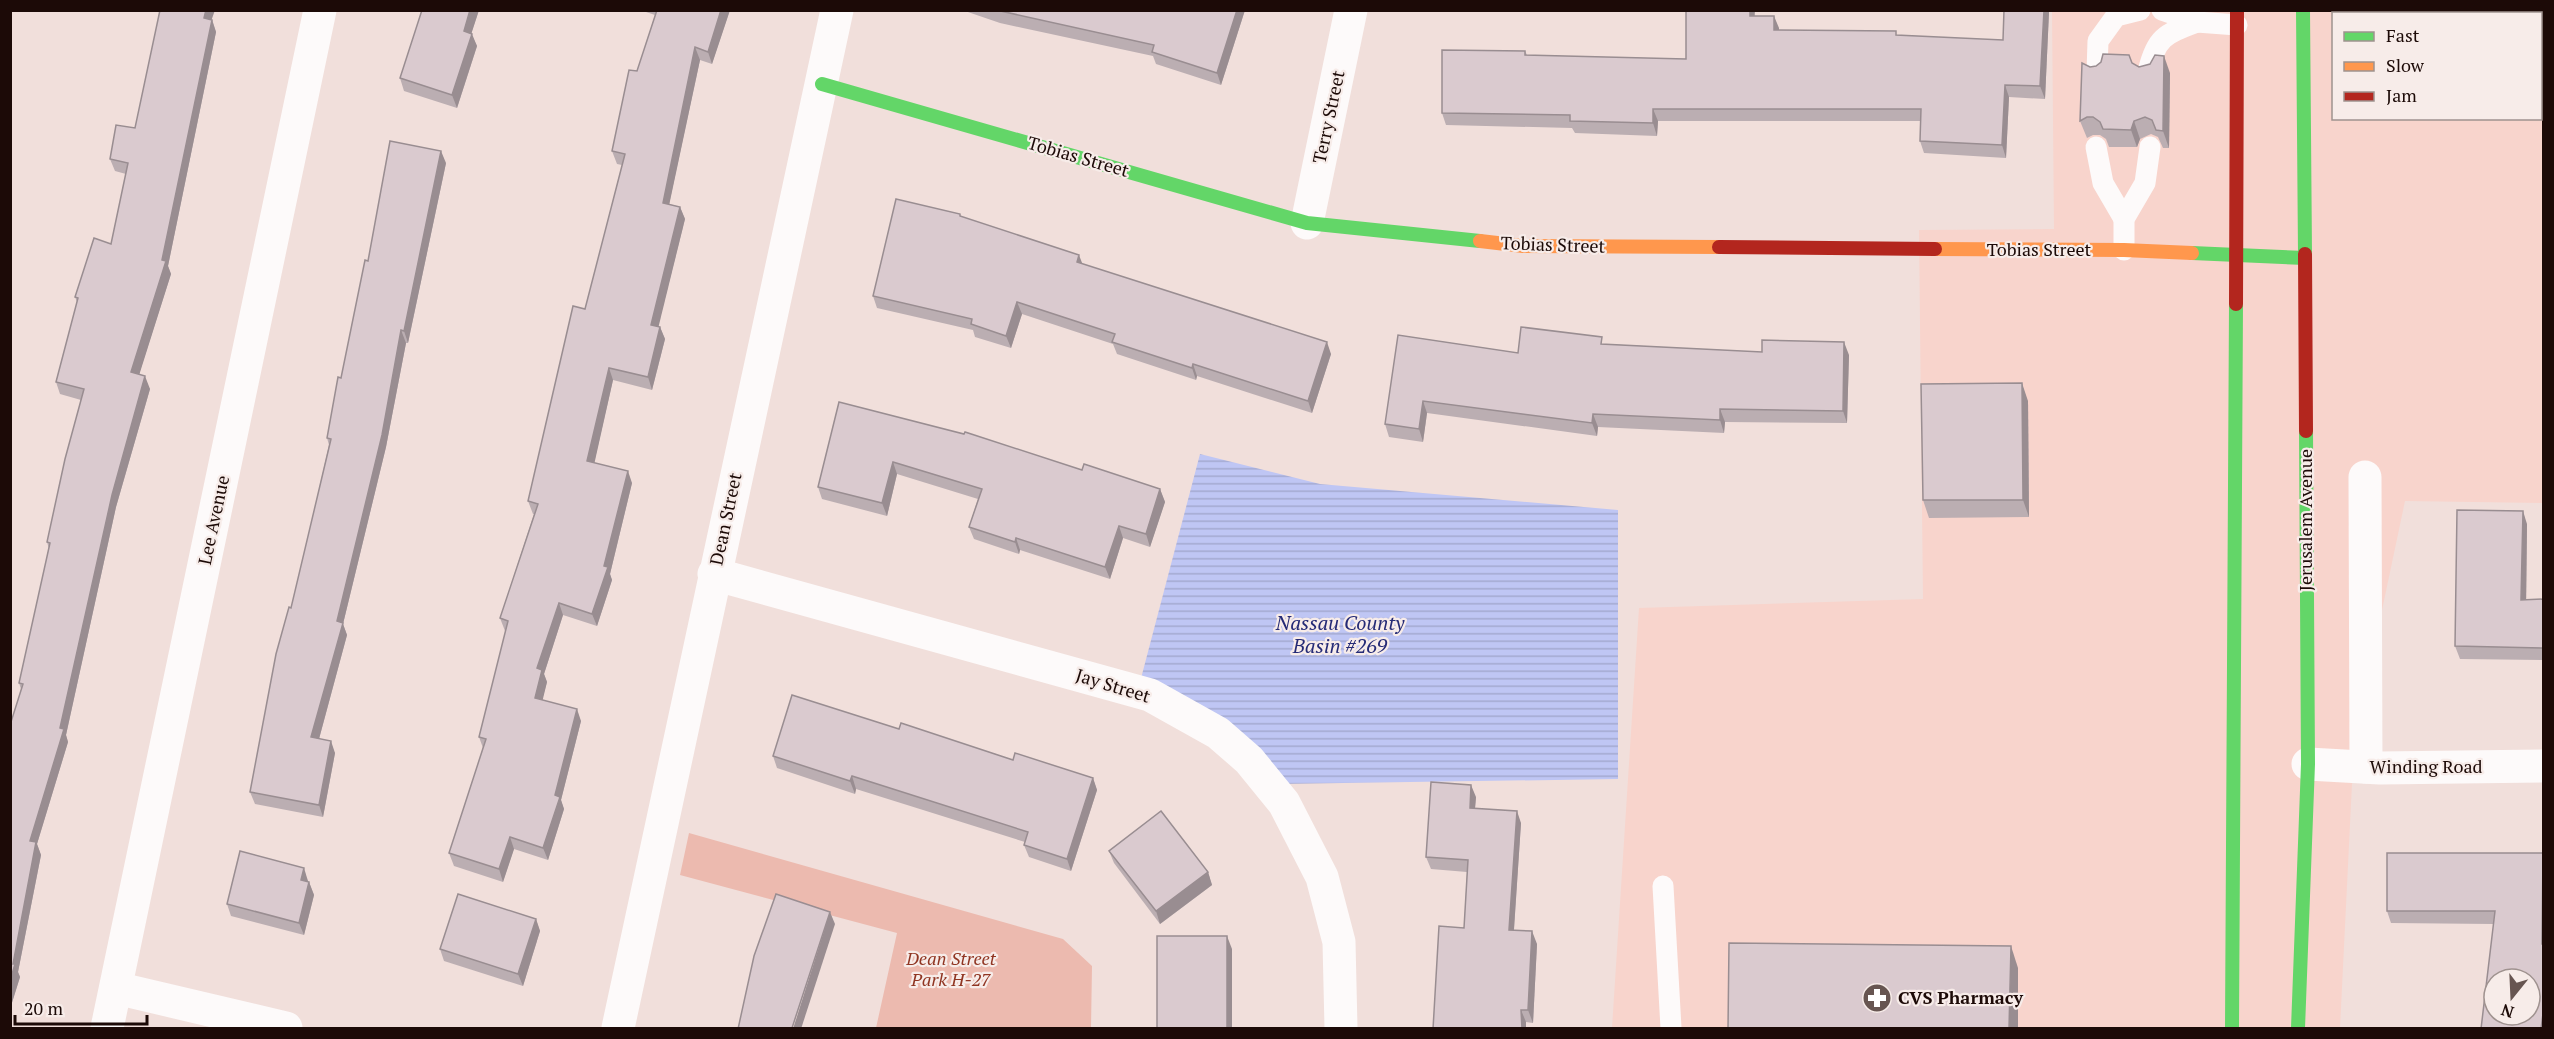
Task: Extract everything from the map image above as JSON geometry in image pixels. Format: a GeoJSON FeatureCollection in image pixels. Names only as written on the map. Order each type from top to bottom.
{"type":"FeatureCollection","features":[{"type":"Feature","properties":{"kind":"main road","name":"Jerusalem Avenue"},"geometry":{"type":"LineString","coordinates":[[2298,1029],[2308,764],[2303,10]]}},
{"type":"Feature","properties":{"kind":"main road"},"geometry":{"type":"LineString","coordinates":[[2232,1029],[2237,18]]}},
{"type":"Feature","properties":{"kind":"main road","name":"Tobias Street"},"geometry":{"type":"LineString","coordinates":[[822,84],[1307,222],[1523,246],[2124,250],[2236,257],[2305,258]]}},
{"type":"Feature","properties":{"kind":"street","name":"Lee Avenue"},"geometry":{"type":"LineString","coordinates":[[107,1029],[320,10]]}},
{"type":"Feature","properties":{"kind":"street","name":"Dean Street"},"geometry":{"type":"LineString","coordinates":[[618,1029],[837,10]]}},
{"type":"Feature","properties":{"kind":"street","name":"Terry Street"},"geometry":{"type":"LineString","coordinates":[[1307,222],[1351,10]]}},
{"type":"Feature","properties":{"kind":"street"},"geometry":{"type":"LineString","coordinates":[[2365,477],[2366,767]]}},
{"type":"Feature","properties":{"kind":"street","name":"Jay Street"},"geometry":{"type":"LineString","coordinates":[[714,574],[1150,695],[1218,733],[1249,760],[1284,803],[1322,877],[1339,942],[1341,1029]]}},
{"type":"Feature","properties":{"kind":"street","name":"Winding Road"},"geometry":{"type":"LineString","coordinates":[[2308,764],[2366,767],[2544,766]]}},
{"type":"Feature","properties":{"kind":"street"},"geometry":{"type":"LineString","coordinates":[[116,988],[286,1029]]}},
{"type":"Feature","properties":{"kind":"lane"},"geometry":{"type":"LineString","coordinates":[[2097,72],[2098,40],[2116,16],[2140,10]]}},
{"type":"Feature","properties":{"kind":"lane"},"geometry":{"type":"LineString","coordinates":[[2162,10],[2197,22]]}},
{"type":"Feature","properties":{"kind":"lane"},"geometry":{"type":"LineString","coordinates":[[2148,72],[2153,51],[2169,33],[2197,22],[2237,18]]}},
{"type":"Feature","properties":{"kind":"lane"},"geometry":{"type":"LineString","coordinates":[[2096,147],[2103,183],[2124,219],[2124,250]]}},
{"type":"Feature","properties":{"kind":"lane"},"geometry":{"type":"LineString","coordinates":[[2124,219],[2145,183],[2150,147]]}},
{"type":"Feature","properties":{"kind":"lane"},"geometry":{"type":"LineString","coordinates":[[1663,886],[1671,1029]]}},
{"type":"Feature","properties":{"kind":"shaded area"},"geometry":{"type":"Polygon","coordinates":[[[2052,11],[2543,11],[2543,503],[2405,501],[2354,743],[2340,1028],[1612,1028],[1639,608],[1923,599],[1919,230],[2054,229],[2052,11]]]}},
{"type":"Feature","properties":{"kind":"green space","name":"Dean Street Park H-27"},"geometry":{"type":"Polygon","coordinates":[[[689,833],[1063,939],[1092,966],[1091,1028],[876,1028],[897,933],[680,875],[689,833]]]}},
{"type":"Feature","properties":{"kind":"water","name":"Nassau County Basin #269"},"geometry":{"type":"Polygon","coordinates":[[[1200,454],[1320,484],[1618,510],[1618,779],[1277,784],[1139,686],[1200,454]]]}},
{"type":"Feature","properties":{"kind":"building"},"geometry":{"type":"Polygon","coordinates":[[[160,10],[206,10],[204,18],[212,20],[162,260],[166,261],[131,372],[145,376],[112,495],[60,728],[64,729],[30,841],[36,842],[10,981],[10,725],[23,684],[19,683],[50,543],[47,542],[65,459],[84,389],[56,382],[78,298],[75,297],[94,238],[111,244],[128,163],[110,159],[116,125],[135,128],[160,10]]]}},
{"type":"Feature","properties":{"kind":"building"},"geometry":{"type":"Polygon","coordinates":[[[422,10],[470,10],[464,31],[472,34],[452,95],[400,78],[422,10]]]}},
{"type":"Feature","properties":{"kind":"building"},"geometry":{"type":"Polygon","coordinates":[[[657,10],[721,10],[708,52],[695,47],[663,203],[680,207],[651,325],[660,327],[648,377],[609,368],[587,461],[628,471],[604,566],[608,567],[592,614],[559,603],[537,668],[542,670],[535,698],[577,709],[555,795],[560,797],[543,848],[510,837],[499,869],[449,853],[486,739],[479,737],[508,621],[500,618],[538,504],[528,501],[573,306],[585,309],[625,154],[612,151],[629,70],[637,71],[657,10]]]}},
{"type":"Feature","properties":{"kind":"building"},"geometry":{"type":"Polygon","coordinates":[[[996,10],[1237,10],[1217,73],[1152,52],[1154,45],[996,10]]]}},
{"type":"Feature","properties":{"kind":"building"},"geometry":{"type":"Polygon","coordinates":[[[1686,10],[1750,10],[1750,16],[1774,16],[1774,30],[1896,31],[1896,35],[2003,40],[2004,10],[2044,10],[2040,86],[2005,85],[2002,145],[1920,141],[1921,109],[1653,109],[1653,123],[1570,121],[1570,115],[1442,113],[1442,50],[1525,51],[1525,55],[1686,59],[1686,10]]]}},
{"type":"Feature","properties":{"kind":"building"},"geometry":{"type":"Polygon","coordinates":[[[2103,54],[2129,55],[2132,63],[2139,67],[2150,64],[2155,55],[2164,56],[2163,131],[2156,130],[2152,120],[2145,117],[2134,121],[2131,130],[2103,129],[2100,122],[2093,117],[2080,121],[2082,63],[2090,67],[2096,66],[2101,62],[2103,54]]]}},
{"type":"Feature","properties":{"kind":"building"},"geometry":{"type":"Polygon","coordinates":[[[390,141],[441,151],[404,331],[401,330],[382,435],[337,621],[343,623],[311,737],[331,741],[319,805],[250,792],[276,654],[289,607],[291,608],[331,439],[327,438],[338,377],[341,378],[365,260],[368,261],[390,141]]]}},
{"type":"Feature","properties":{"kind":"building"},"geometry":{"type":"Polygon","coordinates":[[[896,199],[960,214],[960,216],[1079,255],[1077,262],[1327,342],[1308,401],[1193,364],[1192,368],[1112,342],[1115,334],[1017,302],[1006,336],[971,324],[972,319],[873,296],[896,199]]]}},
{"type":"Feature","properties":{"kind":"building"},"geometry":{"type":"Polygon","coordinates":[[[1521,327],[1602,337],[1601,344],[1762,352],[1762,340],[1844,342],[1843,411],[1720,409],[1720,420],[1593,414],[1592,423],[1423,401],[1419,429],[1385,424],[1398,335],[1518,353],[1521,327]]]}},
{"type":"Feature","properties":{"kind":"building"},"geometry":{"type":"Polygon","coordinates":[[[2022,383],[2023,500],[1923,500],[1921,384],[2022,383]]]}},
{"type":"Feature","properties":{"kind":"building"},"geometry":{"type":"Polygon","coordinates":[[[839,402],[964,434],[965,432],[1082,470],[1084,464],[1160,489],[1146,534],[1119,526],[1105,567],[1016,538],[1015,542],[969,527],[982,489],[893,462],[882,503],[818,487],[839,402]]]}},
{"type":"Feature","properties":{"kind":"building"},"geometry":{"type":"Polygon","coordinates":[[[2457,510],[2523,511],[2521,600],[2544,599],[2544,648],[2455,646],[2457,510]]]}},
{"type":"Feature","properties":{"kind":"building"},"geometry":{"type":"Polygon","coordinates":[[[792,695],[899,729],[901,723],[1013,760],[1015,753],[1093,778],[1067,859],[1024,845],[1028,832],[852,776],[850,781],[773,756],[792,695]]]}},
{"type":"Feature","properties":{"kind":"building"},"geometry":{"type":"Polygon","coordinates":[[[1431,782],[1471,785],[1470,808],[1517,811],[1509,930],[1532,931],[1528,1010],[1521,1010],[1522,1029],[1433,1029],[1439,926],[1464,928],[1468,860],[1426,857],[1431,782]]]}},
{"type":"Feature","properties":{"kind":"building"},"geometry":{"type":"Polygon","coordinates":[[[1161,811],[1208,872],[1156,911],[1109,851],[1161,811]]]}},
{"type":"Feature","properties":{"kind":"building"},"geometry":{"type":"Polygon","coordinates":[[[240,851],[304,868],[301,880],[309,882],[299,923],[227,904],[240,851]]]}},
{"type":"Feature","properties":{"kind":"building"},"geometry":{"type":"Polygon","coordinates":[[[2387,853],[2543,853],[2544,1006],[2542,1021],[2542,967],[2488,967],[2495,911],[2387,911],[2387,853]]]}},
{"type":"Feature","properties":{"kind":"building"},"geometry":{"type":"Polygon","coordinates":[[[458,894],[536,919],[518,974],[440,949],[458,894]]]}},
{"type":"Feature","properties":{"kind":"building"},"geometry":{"type":"Polygon","coordinates":[[[776,894],[830,912],[792,1028],[795,1029],[738,1029],[754,956],[776,894]]]}},
{"type":"Feature","properties":{"kind":"building"},"geometry":{"type":"Polygon","coordinates":[[[1157,936],[1227,936],[1227,1029],[1157,1029],[1157,936]]]}},
{"type":"Feature","properties":{"kind":"building","name":"CVS Pharmacy"},"geometry":{"type":"Polygon","coordinates":[[[1729,943],[2011,946],[2009,1029],[1728,1029],[1729,943]]]}},
{"type":"Feature","properties":{"kind":"building"},"geometry":{"type":"Polygon","coordinates":[[[2482,1021],[2482,1027],[2541,1027],[2541,1029],[2481,1029],[2482,1021]]]}},
{"type":"Feature","properties":{"kind":"traffic: fast"},"geometry":{"type":"LineString","coordinates":[[2303,10],[2305,254]]}},
{"type":"Feature","properties":{"kind":"traffic: fast"},"geometry":{"type":"LineString","coordinates":[[822,84],[1307,223],[1480,241]]}},
{"type":"Feature","properties":{"kind":"traffic: fast"},"geometry":{"type":"LineString","coordinates":[[2192,253],[2305,258]]}},
{"type":"Feature","properties":{"kind":"traffic: fast"},"geometry":{"type":"LineString","coordinates":[[2232,1028],[2236,304]]}},
{"type":"Feature","properties":{"kind":"traffic: fast"},"geometry":{"type":"LineString","coordinates":[[2298,1028],[2308,764],[2306,431]]}},
{"type":"Feature","properties":{"kind":"traffic: slow"},"geometry":{"type":"LineString","coordinates":[[1480,241],[1523,246],[1719,247]]}},
{"type":"Feature","properties":{"kind":"traffic: slow"},"geometry":{"type":"LineString","coordinates":[[1935,249],[2124,250],[2192,253]]}},
{"type":"Feature","properties":{"kind":"traffic: jam"},"geometry":{"type":"LineString","coordinates":[[2236,304],[2237,10]]}},
{"type":"Feature","properties":{"kind":"traffic: jam"},"geometry":{"type":"LineString","coordinates":[[1719,247],[1935,249]]}},
{"type":"Feature","properties":{"kind":"traffic: jam"},"geometry":{"type":"LineString","coordinates":[[2305,254],[2306,431]]}},
{"type":"Feature","properties":{"kind":"place","name":"CVS Pharmacy"},"geometry":{"type":"Point","coordinates":[1877,998]}}]}
